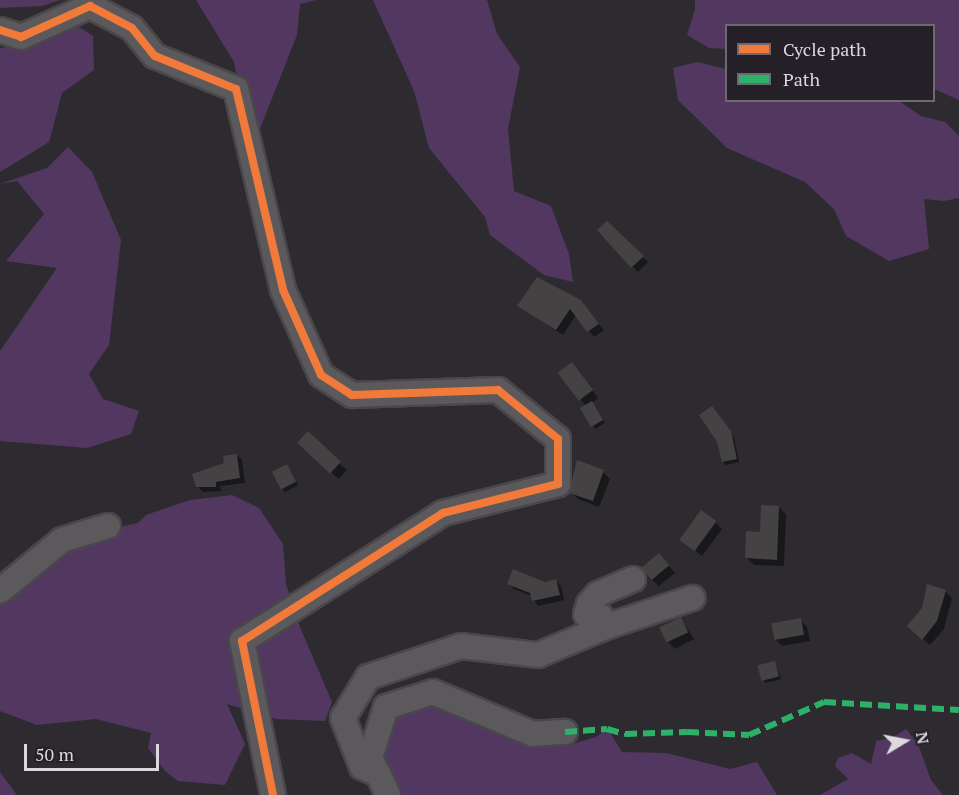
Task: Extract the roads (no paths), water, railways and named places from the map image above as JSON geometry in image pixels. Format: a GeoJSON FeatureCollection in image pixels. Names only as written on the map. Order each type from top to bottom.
{"type":"FeatureCollection","features":[{"type":"Feature","properties":{"kind":"street"},"geometry":{"type":"LineString","coordinates":[[0,30],[21,37],[90,6],[132,28],[155,56],[236,89],[283,290],[321,375],[352,395],[498,390],[558,439],[558,484],[443,513],[242,641],[273,795]]}},
{"type":"Feature","properties":{"kind":"street"},"geometry":{"type":"LineString","coordinates":[[0,591],[62,540],[108,526]]}},
{"type":"Feature","properties":{"kind":"street"},"geometry":{"type":"LineString","coordinates":[[608,626],[600,616],[586,614],[589,604],[598,594],[633,579]]}},
{"type":"Feature","properties":{"kind":"street"},"geometry":{"type":"LineString","coordinates":[[383,784],[362,767],[343,718],[368,677],[461,646],[538,655],[608,626],[692,598]]}},
{"type":"Feature","properties":{"kind":"street"},"geometry":{"type":"LineString","coordinates":[[383,784],[370,758],[386,707],[433,692],[533,734],[565,732]]}}]}
